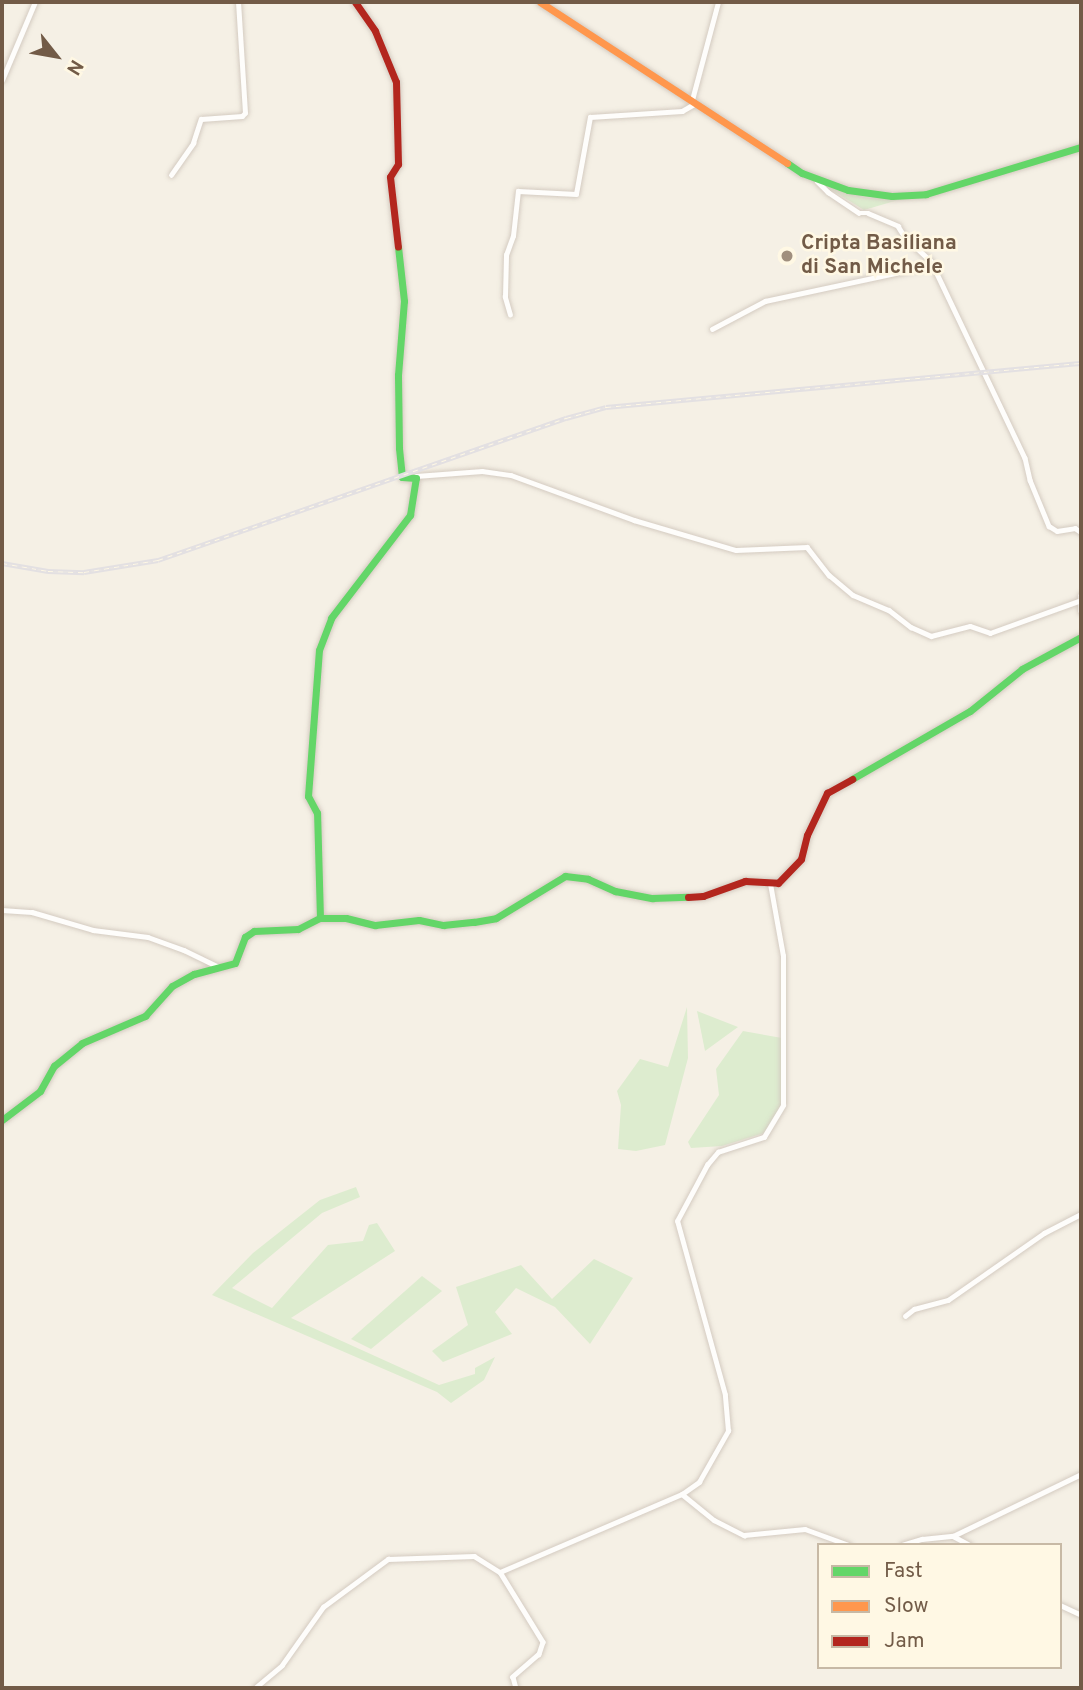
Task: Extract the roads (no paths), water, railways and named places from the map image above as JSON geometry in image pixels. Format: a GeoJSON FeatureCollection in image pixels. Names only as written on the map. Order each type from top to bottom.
{"type":"FeatureCollection","features":[{"type":"Feature","properties":{"kind":"street"},"geometry":{"type":"LineString","coordinates":[[2,80],[35,2]]}},
{"type":"Feature","properties":{"kind":"street"},"geometry":{"type":"LineString","coordinates":[[171,175],[193,143],[201,119],[242,116],[245,113],[238,2]]}},
{"type":"Feature","properties":{"kind":"street"},"geometry":{"type":"LineString","coordinates":[[355,2],[374,31],[396,82],[398,164],[390,177],[404,301],[398,375],[402,477],[482,471],[511,475],[634,520],[736,550],[807,547],[829,575],[853,595],[888,610],[911,627],[931,636],[970,626],[990,634],[1081,597],[1081,611]]}},
{"type":"Feature","properties":{"kind":"street"},"geometry":{"type":"LineString","coordinates":[[540,2],[817,180],[828,192],[859,213],[869,213],[898,226],[933,265],[1025,458],[1030,480],[1049,526],[1058,531],[1075,528],[1081,532]]}},
{"type":"Feature","properties":{"kind":"street"},"geometry":{"type":"LineString","coordinates":[[510,315],[505,297],[506,255],[513,236],[518,191],[576,194],[590,117],[682,111],[695,101],[718,2]]}},
{"type":"Feature","properties":{"kind":"street"},"geometry":{"type":"LineString","coordinates":[[817,180],[861,193],[911,196],[951,187],[1081,148]]}},
{"type":"Feature","properties":{"kind":"street"},"geometry":{"type":"LineString","coordinates":[[712,329],[765,301],[933,265]]}},
{"type":"Feature","properties":{"kind":"street"},"geometry":{"type":"LineString","coordinates":[[320,918],[317,813],[308,796],[319,650],[331,618],[410,515],[416,477]]}},
{"type":"Feature","properties":{"kind":"street"},"geometry":{"type":"LineString","coordinates":[[2,1120],[40,1091],[54,1066],[82,1043],[145,1016],[172,986],[194,974],[235,963],[248,934],[268,928],[298,929],[320,918],[346,918],[375,925],[419,920],[443,925],[496,918],[565,876],[589,879],[615,891],[652,898],[703,896],[745,881],[778,883],[801,859],[807,835],[827,793],[970,712],[1022,669],[1081,637]]}},
{"type":"Feature","properties":{"kind":"street"},"geometry":{"type":"LineString","coordinates":[[500,1572],[682,1494],[699,1482],[728,1431],[725,1395],[677,1221],[707,1165],[718,1152],[764,1138],[783,1105],[783,956],[770,884]]}},
{"type":"Feature","properties":{"kind":"street"},"geometry":{"type":"LineString","coordinates":[[2,910],[32,912],[93,930],[148,937],[184,950],[220,968]]}},
{"type":"Feature","properties":{"kind":"street"},"geometry":{"type":"LineString","coordinates":[[905,1316],[914,1309],[948,1300],[1044,1233],[1081,1214]]}},
{"type":"Feature","properties":{"kind":"street"},"geometry":{"type":"LineString","coordinates":[[909,1543],[953,1536],[1081,1474]]}},
{"type":"Feature","properties":{"kind":"street"},"geometry":{"type":"LineString","coordinates":[[682,1494],[714,1520],[744,1535],[805,1529],[844,1543]]}},
{"type":"Feature","properties":{"kind":"street"},"geometry":{"type":"LineString","coordinates":[[953,1536],[966,1543]]}},
{"type":"Feature","properties":{"kind":"street"},"geometry":{"type":"LineString","coordinates":[[256,1688],[282,1665],[323,1606],[388,1559],[474,1556],[500,1572],[543,1642],[539,1654],[513,1677],[516,1688]]}},
{"type":"Feature","properties":{"kind":"street"},"geometry":{"type":"LineString","coordinates":[[1062,1606],[1081,1615]]}},
{"type":"Feature","properties":{"kind":"railway"},"geometry":{"type":"LineString","coordinates":[[2,563],[48,571],[84,572],[158,560],[566,418],[606,407],[1081,363]]}},
{"type":"Feature","properties":{"kind":"place","name":"Cripta Basiliana di San Michele"},"geometry":{"type":"Point","coordinates":[787,256]}}]}
